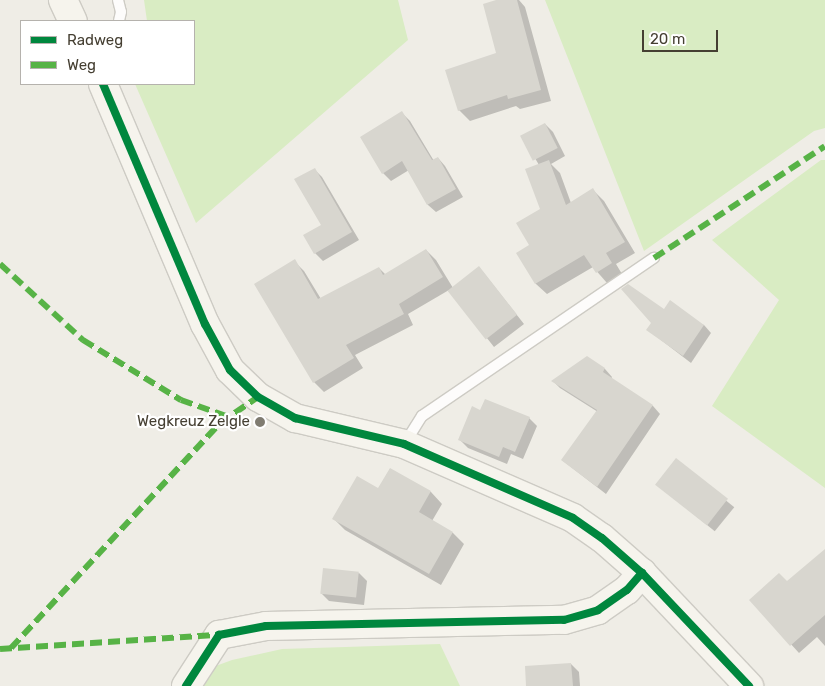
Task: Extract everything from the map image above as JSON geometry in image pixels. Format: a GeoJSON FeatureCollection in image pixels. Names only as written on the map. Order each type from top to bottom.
{"type":"FeatureCollection","features":[{"type":"Feature","properties":{"kind":"street"},"geometry":{"type":"LineString","coordinates":[[62,0],[72,20]]}},
{"type":"Feature","properties":{"kind":"street"},"geometry":{"type":"LineString","coordinates":[[103,85],[205,324],[230,370],[258,397],[295,418],[404,444],[573,518],[602,538],[642,574],[749,686]]}},
{"type":"Feature","properties":{"kind":"street"},"geometry":{"type":"LineString","coordinates":[[186,686],[219,635],[266,626],[564,620],[598,610],[627,590],[642,574]]}},
{"type":"Feature","properties":{"kind":"lane"},"geometry":{"type":"LineString","coordinates":[[118,0],[121,12],[119,20]]}},
{"type":"Feature","properties":{"kind":"lane"},"geometry":{"type":"LineString","coordinates":[[404,444],[422,416],[654,258]]}},
{"type":"Feature","properties":{"kind":"green space"},"geometry":{"type":"Polygon","coordinates":[[[144,0],[398,0],[408,40],[196,223],[135,85],[195,85],[195,20],[147,20],[144,0]]]}},
{"type":"Feature","properties":{"kind":"green space"},"geometry":{"type":"Polygon","coordinates":[[[545,0],[825,0],[825,128],[814,131],[644,251],[545,0]]]}},
{"type":"Feature","properties":{"kind":"green space"},"geometry":{"type":"Polygon","coordinates":[[[821,160],[825,160],[825,488],[712,406],[779,300],[712,240],[821,160]]]}},
{"type":"Feature","properties":{"kind":"green space"},"geometry":{"type":"Polygon","coordinates":[[[440,644],[460,686],[201,686],[213,667],[232,660],[282,649],[440,644]]]}},
{"type":"Feature","properties":{"kind":"building"},"geometry":{"type":"Polygon","coordinates":[[[496,0],[517,0],[541,90],[508,99],[507,95],[458,111],[445,70],[496,53],[483,4],[496,0]]]}},
{"type":"Feature","properties":{"kind":"building"},"geometry":{"type":"Polygon","coordinates":[[[402,111],[432,160],[438,157],[456,189],[427,205],[402,161],[382,174],[360,137],[402,111]]]}},
{"type":"Feature","properties":{"kind":"building"},"geometry":{"type":"Polygon","coordinates":[[[545,123],[558,148],[533,161],[520,136],[545,123]]]}},
{"type":"Feature","properties":{"kind":"building"},"geometry":{"type":"Polygon","coordinates":[[[549,160],[566,205],[593,188],[625,242],[606,253],[612,263],[596,273],[584,255],[535,284],[516,253],[529,245],[516,223],[540,209],[525,169],[549,160]]]}},
{"type":"Feature","properties":{"kind":"building"},"geometry":{"type":"Polygon","coordinates":[[[315,168],[352,232],[314,254],[303,235],[321,225],[294,179],[315,168]]]}},
{"type":"Feature","properties":{"kind":"building"},"geometry":{"type":"Polygon","coordinates":[[[426,249],[443,277],[399,304],[404,314],[346,345],[354,358],[313,383],[254,284],[295,259],[318,299],[379,267],[383,275],[426,249]]]}},
{"type":"Feature","properties":{"kind":"building"},"geometry":{"type":"Polygon","coordinates":[[[479,266],[517,315],[486,339],[447,291],[479,266]]]}},
{"type":"Feature","properties":{"kind":"building"},"geometry":{"type":"Polygon","coordinates":[[[628,284],[664,309],[670,300],[704,325],[683,356],[646,330],[651,323],[621,289],[628,284]]]}},
{"type":"Feature","properties":{"kind":"building"},"geometry":{"type":"Polygon","coordinates":[[[587,356],[605,368],[603,372],[653,405],[597,487],[561,460],[597,410],[551,381],[587,356]]]}},
{"type":"Feature","properties":{"kind":"building"},"geometry":{"type":"Polygon","coordinates":[[[485,399],[530,417],[515,452],[503,447],[499,457],[458,440],[472,406],[480,410],[485,399]]]}},
{"type":"Feature","properties":{"kind":"building"},"geometry":{"type":"Polygon","coordinates":[[[676,458],[728,499],[707,525],[655,485],[676,458]]]}},
{"type":"Feature","properties":{"kind":"building"},"geometry":{"type":"Polygon","coordinates":[[[390,468],[431,491],[419,512],[453,532],[429,574],[332,519],[357,476],[378,488],[390,468]]]}},
{"type":"Feature","properties":{"kind":"building"},"geometry":{"type":"Polygon","coordinates":[[[825,549],[825,615],[790,646],[749,600],[779,573],[787,581],[825,549]]]}},
{"type":"Feature","properties":{"kind":"building"},"geometry":{"type":"Polygon","coordinates":[[[323,568],[359,572],[356,598],[320,594],[323,568]]]}},
{"type":"Feature","properties":{"kind":"building"},"geometry":{"type":"Polygon","coordinates":[[[571,663],[573,686],[526,686],[525,666],[571,663]]]}},
{"type":"Feature","properties":{"kind":"marked path"},"geometry":{"type":"LineString","coordinates":[[654,258],[825,146]]}},
{"type":"Feature","properties":{"kind":"marked path"},"geometry":{"type":"LineString","coordinates":[[0,264],[83,340],[181,400],[229,417]]}},
{"type":"Feature","properties":{"kind":"marked path"},"geometry":{"type":"LineString","coordinates":[[11,648],[220,423],[258,397]]}},
{"type":"Feature","properties":{"kind":"marked path"},"geometry":{"type":"LineString","coordinates":[[0,649],[219,635]]}},
{"type":"Feature","properties":{"kind":"cycle path"},"geometry":{"type":"LineString","coordinates":[[103,85],[205,324],[230,370],[258,397],[295,418],[404,444],[573,518],[602,538],[642,573],[749,686]]}},
{"type":"Feature","properties":{"kind":"cycle path"},"geometry":{"type":"LineString","coordinates":[[186,686],[219,635],[266,626],[564,620],[598,610],[627,590],[642,573]]}},
{"type":"Feature","properties":{"kind":"place","name":"Wegkreuz Zelgle"},"geometry":{"type":"Point","coordinates":[260,422]}}]}
